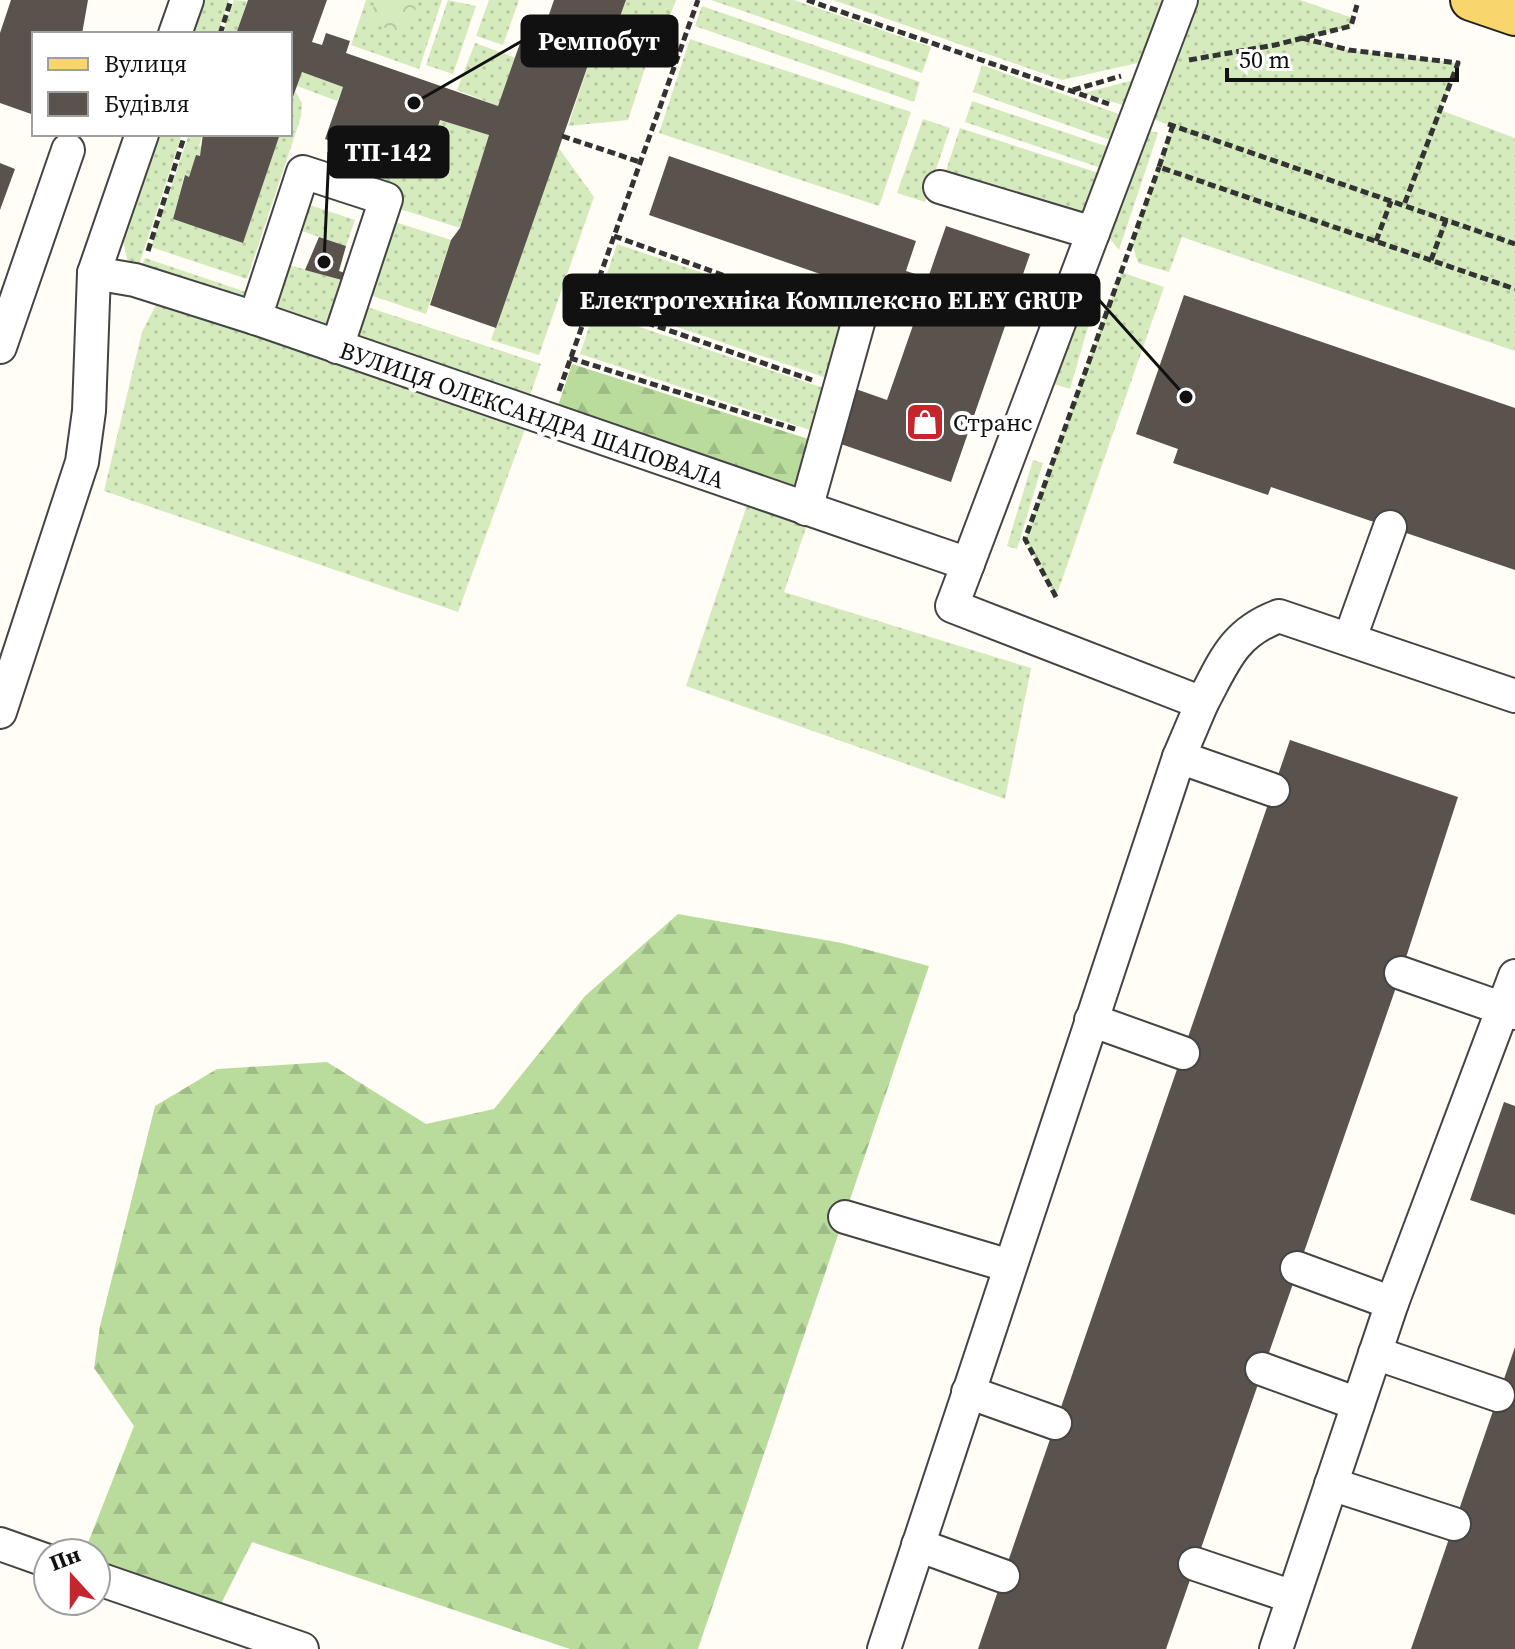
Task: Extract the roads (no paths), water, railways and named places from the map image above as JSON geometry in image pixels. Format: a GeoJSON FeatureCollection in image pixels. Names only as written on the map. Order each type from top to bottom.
{"type":"FeatureCollection","features":[{"type":"Feature","properties":{"kind":"main road"},"geometry":{"type":"LineString","coordinates":[[1471,0],[1515,15]]}},
{"type":"Feature","properties":{"kind":"lane"},"geometry":{"type":"LineString","coordinates":[[176,32],[187,0]]}},
{"type":"Feature","properties":{"kind":"lane"},"geometry":{"type":"LineString","coordinates":[[1181,0],[952,606],[1202,703]]}},
{"type":"Feature","properties":{"kind":"lane"},"geometry":{"type":"LineString","coordinates":[[0,712],[82,462],[89,411],[94,273],[141,136]]}},
{"type":"Feature","properties":{"kind":"lane"},"geometry":{"type":"LineString","coordinates":[[0,347],[68,150]]}},
{"type":"Feature","properties":{"kind":"lane"},"geometry":{"type":"LineString","coordinates":[[255,318],[303,172],[386,199],[337,347]]}},
{"type":"Feature","properties":{"kind":"lane"},"geometry":{"type":"LineString","coordinates":[[940,187],[1093,233]]}},
{"type":"Feature","properties":{"kind":"lane","name":"ВУЛИЦЯ ОЛЕКСАНДРА ШАПОВАЛА"},"geometry":{"type":"LineString","coordinates":[[94,273],[135,280],[255,318],[968,564]]}},
{"type":"Feature","properties":{"kind":"lane"},"geometry":{"type":"LineString","coordinates":[[806,509],[861,311]]}},
{"type":"Feature","properties":{"kind":"lane"},"geometry":{"type":"LineString","coordinates":[[1350,638],[1390,527]]}},
{"type":"Feature","properties":{"kind":"lane"},"geometry":{"type":"LineString","coordinates":[[884,1649],[1179,757],[1202,703],[1237,640],[1255,625],[1279,616],[1515,696]]}},
{"type":"Feature","properties":{"kind":"lane"},"geometry":{"type":"LineString","coordinates":[[1179,757],[1273,790]]}},
{"type":"Feature","properties":{"kind":"lane"},"geometry":{"type":"LineString","coordinates":[[1401,973],[1509,1011]]}},
{"type":"Feature","properties":{"kind":"lane"},"geometry":{"type":"LineString","coordinates":[[1276,1649],[1392,1303],[1509,1011],[1515,976]]}},
{"type":"Feature","properties":{"kind":"lane"},"geometry":{"type":"LineString","coordinates":[[1091,1020],[1183,1053]]}},
{"type":"Feature","properties":{"kind":"lane"},"geometry":{"type":"LineString","coordinates":[[845,1217],[1010,1266]]}},
{"type":"Feature","properties":{"kind":"lane"},"geometry":{"type":"LineString","coordinates":[[1297,1268],[1392,1303]]}},
{"type":"Feature","properties":{"kind":"lane"},"geometry":{"type":"LineString","coordinates":[[1375,1353],[1498,1395]]}},
{"type":"Feature","properties":{"kind":"lane"},"geometry":{"type":"LineString","coordinates":[[1262,1369],[1358,1404]]}},
{"type":"Feature","properties":{"kind":"lane"},"geometry":{"type":"LineString","coordinates":[[968,1392],[1055,1423]]}},
{"type":"Feature","properties":{"kind":"lane"},"geometry":{"type":"LineString","coordinates":[[1331,1484],[1454,1524]]}},
{"type":"Feature","properties":{"kind":"lane"},"geometry":{"type":"LineString","coordinates":[[0,1544],[32,1555]]}},
{"type":"Feature","properties":{"kind":"lane"},"geometry":{"type":"LineString","coordinates":[[918,1545],[1003,1576]]}},
{"type":"Feature","properties":{"kind":"lane"},"geometry":{"type":"LineString","coordinates":[[1195,1564],[1293,1597]]}},
{"type":"Feature","properties":{"kind":"lane"},"geometry":{"type":"LineString","coordinates":[[112,1584],[302,1649]]}},
{"type":"Feature","properties":{"kind":"place","name":"Ремпобут"},"geometry":{"type":"Point","coordinates":[414,103]}},
{"type":"Feature","properties":{"kind":"place","name":"ТП-142"},"geometry":{"type":"Point","coordinates":[324,262]}},
{"type":"Feature","properties":{"kind":"place","name":"Електротехніка Комплексно ELEY GRUP"},"geometry":{"type":"Point","coordinates":[1186,397]}},
{"type":"Feature","properties":{"kind":"place","name":"Странс"},"geometry":{"type":"Point","coordinates":[925,422]}}]}
